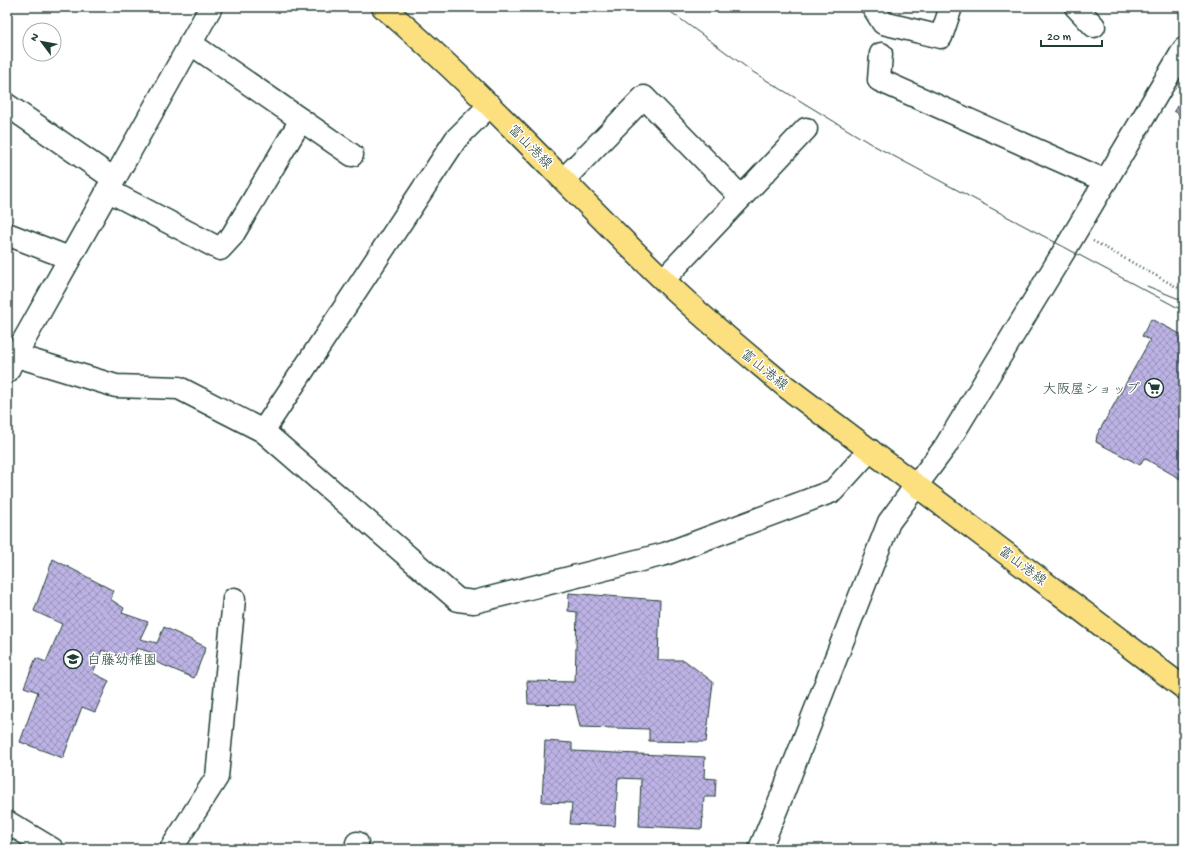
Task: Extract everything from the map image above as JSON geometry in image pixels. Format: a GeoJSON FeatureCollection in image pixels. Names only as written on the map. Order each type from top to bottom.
{"type":"FeatureCollection","features":[{"type":"Feature","properties":{"kind":"main road","name":"富山港線"},"geometry":{"type":"LineString","coordinates":[[383,7],[490,105],[664,279],[725,336],[785,386],[1184,688]]}},
{"type":"Feature","properties":{"kind":"street"},"geometry":{"type":"LineString","coordinates":[[211,7],[10,360],[116,386],[179,388],[263,431],[458,600],[474,602],[665,554],[833,491],[870,450]]}},
{"type":"Feature","properties":{"kind":"street"},"geometry":{"type":"LineString","coordinates":[[873,7],[883,23],[941,37],[951,7]]}},
{"type":"Feature","properties":{"kind":"street"},"geometry":{"type":"LineString","coordinates":[[1076,7],[1094,26]]}},
{"type":"Feature","properties":{"kind":"street"},"geometry":{"type":"LineString","coordinates":[[190,43],[352,155]]}},
{"type":"Feature","properties":{"kind":"street"},"geometry":{"type":"LineString","coordinates":[[760,849],[784,793],[888,522],[945,447],[1076,232],[1184,49]]}},
{"type":"Feature","properties":{"kind":"street"},"geometry":{"type":"LineString","coordinates":[[881,54],[879,80],[1106,181]]}},
{"type":"Feature","properties":{"kind":"street"},"geometry":{"type":"LineString","coordinates":[[564,179],[644,97],[741,198]]}},
{"type":"Feature","properties":{"kind":"street"},"geometry":{"type":"LineString","coordinates":[[7,105],[111,184],[220,249],[232,236],[300,120]]}},
{"type":"Feature","properties":{"kind":"street"},"geometry":{"type":"LineString","coordinates":[[263,431],[456,139],[490,105]]}},
{"type":"Feature","properties":{"kind":"street"},"geometry":{"type":"LineString","coordinates":[[664,279],[806,129]]}},
{"type":"Feature","properties":{"kind":"street"},"geometry":{"type":"LineString","coordinates":[[7,234],[69,258]]}},
{"type":"Feature","properties":{"kind":"street"},"geometry":{"type":"LineString","coordinates":[[171,849],[217,777],[234,599]]}},
{"type":"Feature","properties":{"kind":"street"},"geometry":{"type":"LineString","coordinates":[[7,822],[52,849]]}},
{"type":"Feature","properties":{"kind":"path"},"geometry":{"type":"LineString","coordinates":[[1076,232],[1184,291]]}},
{"type":"Feature","properties":{"kind":"building"},"geometry":{"type":"Polygon","coordinates":[[[1184,95],[1184,117],[1174,111],[1184,95]]]}},
{"type":"Feature","properties":{"kind":"building","name":"大阪屋ショップ"},"geometry":{"type":"Polygon","coordinates":[[[1151,319],[1184,336],[1184,481],[1144,458],[1140,465],[1096,442],[1097,435],[1150,340],[1142,336],[1151,319]]]}},
{"type":"Feature","properties":{"kind":"building","name":"白藤幼稚園"},"geometry":{"type":"Polygon","coordinates":[[[53,559],[114,591],[110,599],[124,608],[122,613],[148,622],[140,639],[157,643],[164,627],[206,647],[194,678],[151,660],[153,653],[137,648],[131,661],[102,650],[93,673],[109,681],[95,712],[82,707],[63,758],[20,742],[38,692],[24,687],[36,658],[46,662],[62,624],[34,611],[53,559]]]}},
{"type":"Feature","properties":{"kind":"building"},"geometry":{"type":"Polygon","coordinates":[[[569,593],[660,600],[658,660],[684,660],[713,682],[706,742],[649,741],[649,729],[580,727],[575,705],[528,704],[527,681],[575,682],[577,612],[568,611],[569,593]]]}},
{"type":"Feature","properties":{"kind":"building"},"geometry":{"type":"Polygon","coordinates":[[[545,741],[572,743],[572,751],[705,757],[704,778],[716,779],[715,797],[704,797],[702,829],[639,826],[641,779],[618,778],[615,826],[570,824],[572,803],[542,802],[545,741]]]}},
{"type":"Feature","properties":{"kind":"tram line"},"geometry":{"type":"LineString","coordinates":[[664,7],[753,72],[871,144],[1184,311]]}},
{"type":"Feature","properties":{"kind":"tram line"},"geometry":{"type":"LineString","coordinates":[[1147,286],[1184,301]]}},
{"type":"Feature","properties":{"kind":"place","name":"大阪屋ショップ"},"geometry":{"type":"Point","coordinates":[1154,388]}},
{"type":"Feature","properties":{"kind":"place","name":"白藤幼稚園"},"geometry":{"type":"Point","coordinates":[73,659]}}]}
